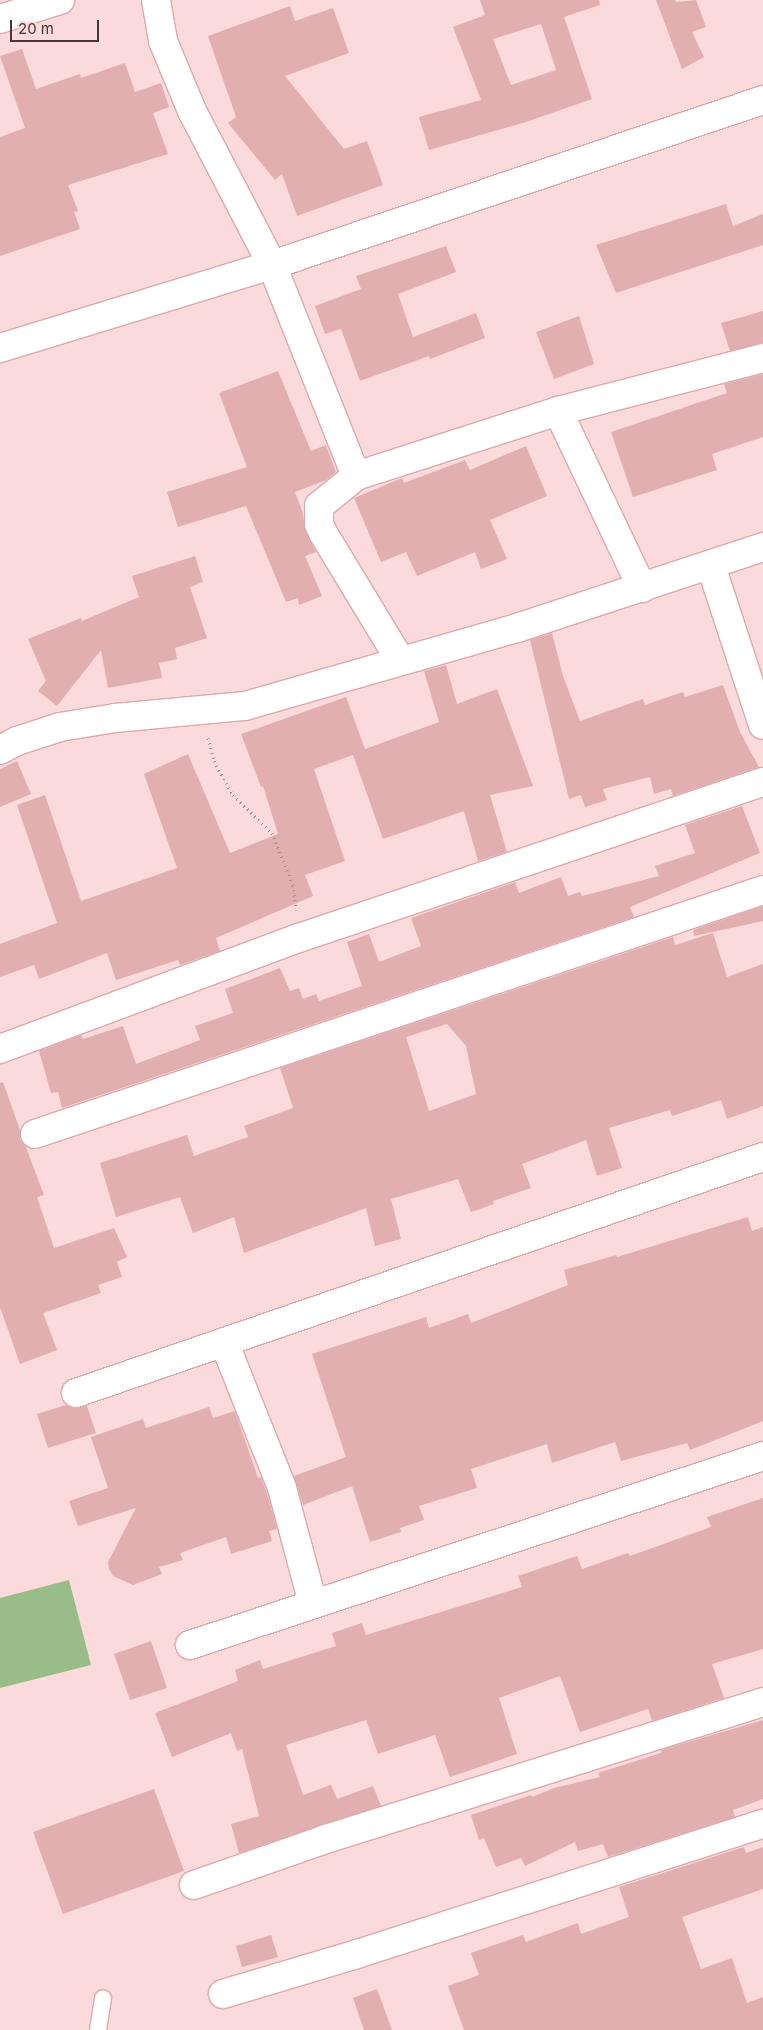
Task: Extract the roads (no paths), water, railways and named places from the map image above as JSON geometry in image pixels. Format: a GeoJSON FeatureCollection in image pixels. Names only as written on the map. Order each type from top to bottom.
{"type":"FeatureCollection","features":[{"type":"Feature","properties":{"kind":"street"},"geometry":{"type":"LineString","coordinates":[[0,19],[60,0]]}},
{"type":"Feature","properties":{"kind":"street"},"geometry":{"type":"LineString","coordinates":[[156,0],[163,41],[192,111],[272,265],[356,476]]}},
{"type":"Feature","properties":{"kind":"street"},"geometry":{"type":"LineString","coordinates":[[0,348],[272,265],[763,100]]}},
{"type":"Feature","properties":{"kind":"street"},"geometry":{"type":"LineString","coordinates":[[400,660],[319,524],[319,506],[356,476],[558,411],[763,358]]}},
{"type":"Feature","properties":{"kind":"street"},"geometry":{"type":"LineString","coordinates":[[558,411],[642,588]]}},
{"type":"Feature","properties":{"kind":"street"},"geometry":{"type":"LineString","coordinates":[[0,750],[18,741],[60,727],[115,718],[245,706],[517,628],[711,566],[763,547]]}},
{"type":"Feature","properties":{"kind":"street"},"geometry":{"type":"LineString","coordinates":[[711,566],[763,725]]}},
{"type":"Feature","properties":{"kind":"street"},"geometry":{"type":"LineString","coordinates":[[0,1049],[299,938],[763,782]]}},
{"type":"Feature","properties":{"kind":"street"},"geometry":{"type":"LineString","coordinates":[[35,1134],[763,890]]}},
{"type":"Feature","properties":{"kind":"street"},"geometry":{"type":"LineString","coordinates":[[76,1392],[763,1157]]}},
{"type":"Feature","properties":{"kind":"street"},"geometry":{"type":"LineString","coordinates":[[224,1342],[282,1488],[313,1604]]}},
{"type":"Feature","properties":{"kind":"street"},"geometry":{"type":"LineString","coordinates":[[190,1645],[763,1456]]}},
{"type":"Feature","properties":{"kind":"street"},"geometry":{"type":"LineString","coordinates":[[194,1885],[326,1839],[763,1702]]}},
{"type":"Feature","properties":{"kind":"street"},"geometry":{"type":"LineString","coordinates":[[223,1994],[354,1955],[763,1824]]}},
{"type":"Feature","properties":{"kind":"lane"},"geometry":{"type":"LineString","coordinates":[[98,2030],[103,1998]]}}]}
